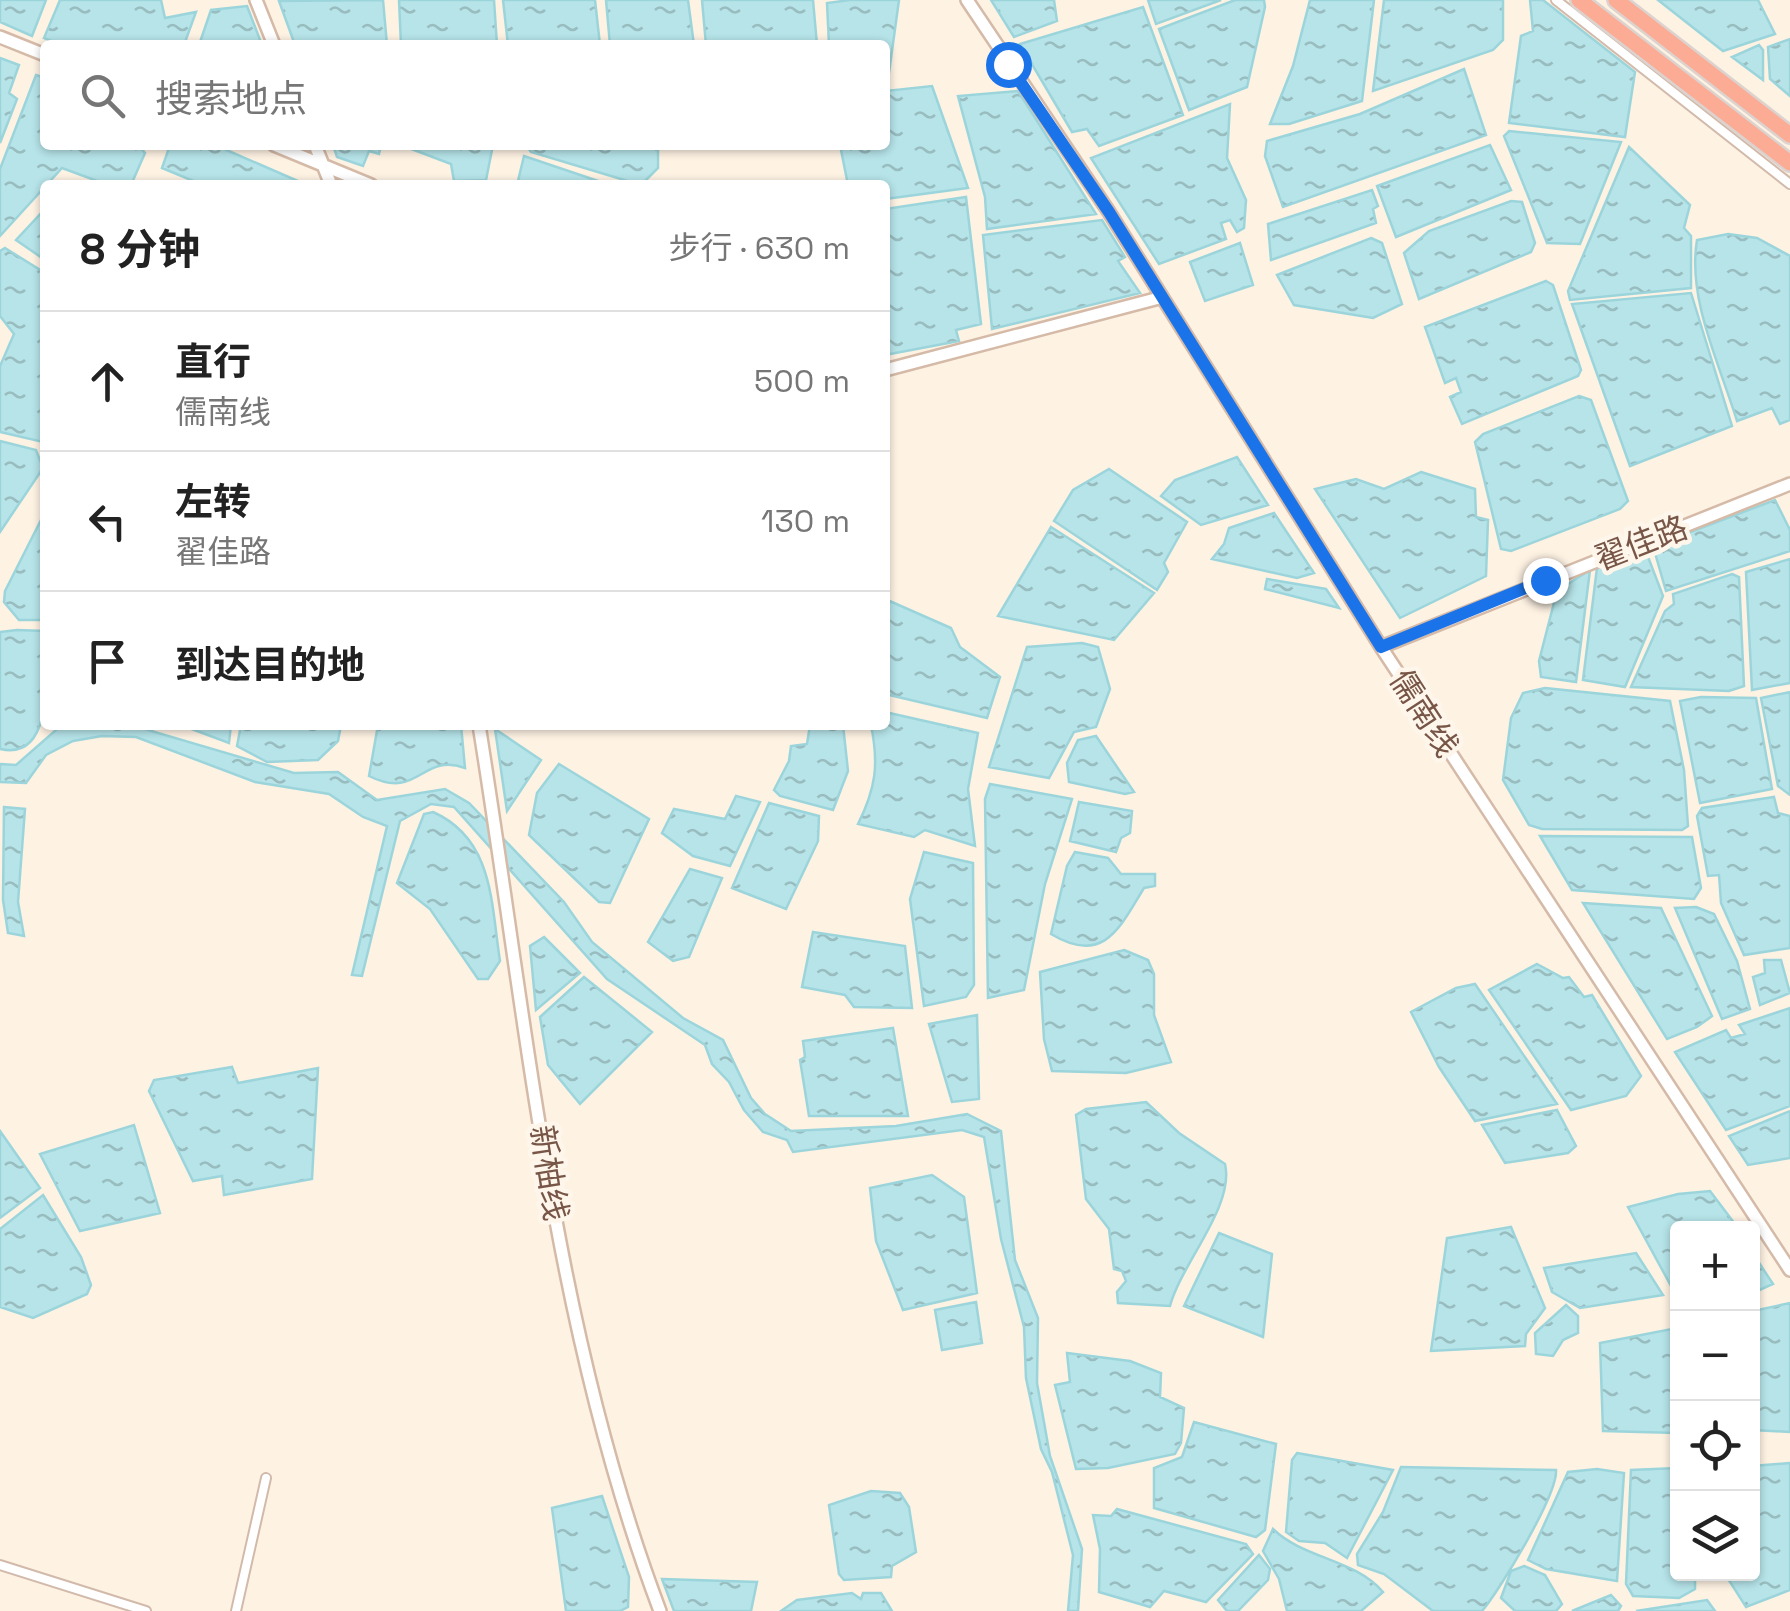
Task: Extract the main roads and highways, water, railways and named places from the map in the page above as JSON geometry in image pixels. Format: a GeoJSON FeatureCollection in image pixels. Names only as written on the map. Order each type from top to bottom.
{"type":"FeatureCollection","features":[{"type":"Feature","properties":{"kind":"highway"},"geometry":{"type":"LineString","coordinates":[[1579,0],[1790,163]]}},
{"type":"Feature","properties":{"kind":"highway"},"geometry":{"type":"LineString","coordinates":[[1616,0],[1790,135]]}},
{"type":"Feature","properties":{"kind":"water"},"geometry":{"type":"Polygon","coordinates":[[[0,0],[46,0],[32,36],[0,22],[0,0]]]}},
{"type":"Feature","properties":{"kind":"water"},"geometry":{"type":"Polygon","coordinates":[[[60,0],[161,0],[165,18],[196,12],[186,40],[44,38],[60,0]]]}},
{"type":"Feature","properties":{"kind":"water"},"geometry":{"type":"Polygon","coordinates":[[[383,0],[387,40],[293,40],[279,1],[383,0]]]}},
{"type":"Feature","properties":{"kind":"water"},"geometry":{"type":"Polygon","coordinates":[[[399,0],[494,0],[497,40],[401,40],[399,0]]]}},
{"type":"Feature","properties":{"kind":"water"},"geometry":{"type":"Polygon","coordinates":[[[503,0],[595,0],[599,40],[507,40],[503,0]]]}},
{"type":"Feature","properties":{"kind":"water"},"geometry":{"type":"Polygon","coordinates":[[[606,0],[688,0],[693,40],[610,40],[606,0]]]}},
{"type":"Feature","properties":{"kind":"water"},"geometry":{"type":"Polygon","coordinates":[[[702,0],[813,0],[817,40],[706,40],[702,0]]]}},
{"type":"Feature","properties":{"kind":"water"},"geometry":{"type":"Polygon","coordinates":[[[899,0],[890,65],[890,40],[829,40],[827,3],[899,0]]]}},
{"type":"Feature","properties":{"kind":"water"},"geometry":{"type":"Polygon","coordinates":[[[991,0],[1054,0],[1057,21],[1014,37],[991,0]]]}},
{"type":"Feature","properties":{"kind":"water"},"geometry":{"type":"Polygon","coordinates":[[[1148,0],[1221,0],[1156,24],[1148,0]]]}},
{"type":"Feature","properties":{"kind":"water"},"geometry":{"type":"Polygon","coordinates":[[[1235,0],[1264,0],[1265,7],[1247,87],[1189,110],[1159,29],[1235,0]]]}},
{"type":"Feature","properties":{"kind":"water"},"geometry":{"type":"Polygon","coordinates":[[[1310,0],[1374,0],[1362,101],[1289,124],[1270,124],[1293,66],[1310,0]]]}},
{"type":"Feature","properties":{"kind":"water"},"geometry":{"type":"Polygon","coordinates":[[[1384,0],[1503,0],[1503,40],[1493,50],[1373,91],[1384,0]]]}},
{"type":"Feature","properties":{"kind":"water"},"geometry":{"type":"Polygon","coordinates":[[[1530,0],[1543,0],[1635,72],[1625,137],[1509,123],[1521,36],[1533,31],[1530,0]]]}},
{"type":"Feature","properties":{"kind":"water"},"geometry":{"type":"Polygon","coordinates":[[[1658,0],[1758,0],[1775,34],[1723,51],[1658,0]]]}},
{"type":"Feature","properties":{"kind":"water"},"geometry":{"type":"Polygon","coordinates":[[[247,6],[260,40],[201,40],[211,10],[247,6]]]}},
{"type":"Feature","properties":{"kind":"water"},"geometry":{"type":"Polygon","coordinates":[[[1143,7],[1183,115],[1099,146],[1087,129],[1072,132],[1020,44],[1143,7]]]}},
{"type":"Feature","properties":{"kind":"water"},"geometry":{"type":"Polygon","coordinates":[[[1790,39],[1790,96],[1770,79],[1768,47],[1790,39]]]}},
{"type":"Feature","properties":{"kind":"water"},"geometry":{"type":"Polygon","coordinates":[[[1759,45],[1763,50],[1763,80],[1732,57],[1759,45]]]}},
{"type":"Feature","properties":{"kind":"water"},"geometry":{"type":"Polygon","coordinates":[[[0,58],[19,65],[9,93],[17,99],[0,143],[0,58]]]}},
{"type":"Feature","properties":{"kind":"water"},"geometry":{"type":"Polygon","coordinates":[[[1464,69],[1486,135],[1283,207],[1265,156],[1267,141],[1360,114],[1464,69]]]}},
{"type":"Feature","properties":{"kind":"water"},"geometry":{"type":"Polygon","coordinates":[[[36,75],[40,76],[40,150],[145,153],[133,180],[94,180],[62,168],[51,180],[40,180],[40,192],[0,236],[0,169],[36,75]]]}},
{"type":"Feature","properties":{"kind":"water"},"geometry":{"type":"Polygon","coordinates":[[[932,86],[968,188],[890,198],[890,180],[847,180],[841,150],[890,150],[890,90],[932,86]]]}},
{"type":"Feature","properties":{"kind":"water"},"geometry":{"type":"Polygon","coordinates":[[[1018,91],[1096,214],[987,229],[985,197],[958,96],[1018,91]]]}},
{"type":"Feature","properties":{"kind":"water"},"geometry":{"type":"Polygon","coordinates":[[[1230,104],[1227,158],[1246,200],[1244,228],[1237,232],[1230,220],[1221,223],[1226,239],[1159,264],[1091,158],[1230,104]]]}},
{"type":"Feature","properties":{"kind":"water"},"geometry":{"type":"Polygon","coordinates":[[[1509,131],[1621,142],[1580,244],[1547,243],[1504,136],[1509,131]]]}},
{"type":"Feature","properties":{"kind":"water"},"geometry":{"type":"Polygon","coordinates":[[[1490,145],[1511,190],[1396,237],[1377,186],[1490,145]]]}},
{"type":"Feature","properties":{"kind":"water"},"geometry":{"type":"Polygon","coordinates":[[[1629,147],[1690,205],[1684,228],[1691,236],[1691,288],[1570,300],[1568,291],[1629,147]]]}},
{"type":"Feature","properties":{"kind":"water"},"geometry":{"type":"Polygon","coordinates":[[[168,150],[226,150],[296,180],[191,180],[162,168],[168,150]]]}},
{"type":"Feature","properties":{"kind":"water"},"geometry":{"type":"Polygon","coordinates":[[[335,150],[380,150],[379,154],[369,151],[363,166],[337,157],[335,150]]]}},
{"type":"Feature","properties":{"kind":"water"},"geometry":{"type":"Polygon","coordinates":[[[414,150],[492,150],[486,180],[454,180],[451,164],[414,150]]]}},
{"type":"Feature","properties":{"kind":"water"},"geometry":{"type":"Polygon","coordinates":[[[658,150],[658,168],[646,180],[624,180],[531,152],[658,150]]]}},
{"type":"Feature","properties":{"kind":"water"},"geometry":{"type":"Polygon","coordinates":[[[524,156],[595,180],[518,180],[524,156]]]}},
{"type":"Feature","properties":{"kind":"water"},"geometry":{"type":"Polygon","coordinates":[[[1372,190],[1378,206],[1373,209],[1376,223],[1271,260],[1268,224],[1372,190]]]}},
{"type":"Feature","properties":{"kind":"water"},"geometry":{"type":"Polygon","coordinates":[[[966,197],[981,324],[956,330],[959,341],[890,354],[890,208],[966,197]]]}},
{"type":"Feature","properties":{"kind":"water"},"geometry":{"type":"Polygon","coordinates":[[[1511,201],[1522,202],[1535,243],[1531,252],[1419,299],[1404,253],[1429,231],[1511,201]]]}},
{"type":"Feature","properties":{"kind":"water"},"geometry":{"type":"Polygon","coordinates":[[[40,214],[40,257],[16,240],[40,214]]]}},
{"type":"Feature","properties":{"kind":"water"},"geometry":{"type":"Polygon","coordinates":[[[1102,220],[1125,257],[1118,261],[1140,293],[992,329],[983,235],[1102,220]]]}},
{"type":"Feature","properties":{"kind":"water"},"geometry":{"type":"Polygon","coordinates":[[[1728,234],[1757,238],[1790,256],[1790,420],[1780,424],[1772,408],[1737,421],[1707,332],[1697,285],[1697,240],[1728,234]]]}},
{"type":"Feature","properties":{"kind":"water"},"geometry":{"type":"Polygon","coordinates":[[[1371,238],[1382,243],[1402,304],[1373,318],[1294,305],[1277,275],[1371,238]]]}},
{"type":"Feature","properties":{"kind":"water"},"geometry":{"type":"Polygon","coordinates":[[[1240,243],[1253,285],[1205,301],[1190,262],[1240,243]]]}},
{"type":"Feature","properties":{"kind":"water"},"geometry":{"type":"Polygon","coordinates":[[[5,248],[40,270],[40,441],[0,432],[0,366],[14,334],[0,316],[0,251],[5,248]]]}},
{"type":"Feature","properties":{"kind":"water"},"geometry":{"type":"Polygon","coordinates":[[[1546,281],[1553,285],[1581,370],[1578,376],[1462,424],[1450,397],[1461,392],[1456,378],[1445,383],[1425,327],[1546,281]]]}},
{"type":"Feature","properties":{"kind":"water"},"geometry":{"type":"Polygon","coordinates":[[[1691,293],[1732,426],[1630,466],[1572,304],[1691,293]]]}},
{"type":"Feature","properties":{"kind":"water"},"geometry":{"type":"Polygon","coordinates":[[[1579,396],[1591,400],[1628,501],[1620,509],[1511,551],[1501,549],[1475,442],[1483,434],[1579,396]]]}},
{"type":"Feature","properties":{"kind":"water"},"geometry":{"type":"Polygon","coordinates":[[[0,441],[36,450],[40,472],[0,532],[0,441]]]}},
{"type":"Feature","properties":{"kind":"water"},"geometry":{"type":"Polygon","coordinates":[[[1237,457],[1268,505],[1201,525],[1161,496],[1175,480],[1237,457]]]}},
{"type":"Feature","properties":{"kind":"water"},"geometry":{"type":"Polygon","coordinates":[[[1109,469],[1187,522],[1164,563],[1168,572],[1157,590],[1054,521],[1073,490],[1109,469]]]}},
{"type":"Feature","properties":{"kind":"water"},"geometry":{"type":"Polygon","coordinates":[[[1421,472],[1475,489],[1476,517],[1488,520],[1486,576],[1400,618],[1315,489],[1356,479],[1384,489],[1421,472]]]}},
{"type":"Feature","properties":{"kind":"water"},"geometry":{"type":"Polygon","coordinates":[[[1775,500],[1790,530],[1790,551],[1666,591],[1655,553],[1669,547],[1672,539],[1775,500]]]}},
{"type":"Feature","properties":{"kind":"water"},"geometry":{"type":"Polygon","coordinates":[[[1274,513],[1314,573],[1297,578],[1212,559],[1224,544],[1229,528],[1274,513]]]}},
{"type":"Feature","properties":{"kind":"water"},"geometry":{"type":"Polygon","coordinates":[[[40,522],[40,620],[19,620],[4,602],[5,591],[40,522]]]}},
{"type":"Feature","properties":{"kind":"water"},"geometry":{"type":"Polygon","coordinates":[[[1051,527],[1154,593],[1114,640],[998,616],[1051,527]]]}},
{"type":"Feature","properties":{"kind":"water"},"geometry":{"type":"Polygon","coordinates":[[[1645,549],[1663,596],[1625,687],[1583,680],[1597,568],[1645,549]]]}},
{"type":"Feature","properties":{"kind":"water"},"geometry":{"type":"Polygon","coordinates":[[[1790,559],[1790,683],[1752,690],[1746,572],[1790,559]]]}},
{"type":"Feature","properties":{"kind":"water"},"geometry":{"type":"Polygon","coordinates":[[[1590,570],[1576,682],[1541,677],[1539,661],[1557,591],[1590,570]]]}},
{"type":"Feature","properties":{"kind":"water"},"geometry":{"type":"Polygon","coordinates":[[[1732,574],[1739,577],[1744,686],[1729,691],[1631,687],[1665,611],[1674,604],[1673,594],[1732,574]]]}},
{"type":"Feature","properties":{"kind":"water"},"geometry":{"type":"Polygon","coordinates":[[[1267,579],[1326,589],[1339,608],[1265,589],[1267,579]]]}},
{"type":"Feature","properties":{"kind":"water"},"geometry":{"type":"Polygon","coordinates":[[[890,601],[951,628],[960,647],[1000,677],[987,718],[890,695],[890,601]]]}},
{"type":"Feature","properties":{"kind":"water"},"geometry":{"type":"Polygon","coordinates":[[[40,631],[40,723],[31,741],[18,749],[0,749],[0,632],[40,631]]]}},
{"type":"Feature","properties":{"kind":"water"},"geometry":{"type":"Polygon","coordinates":[[[1082,643],[1098,647],[1110,689],[1096,727],[1074,732],[1049,778],[989,767],[1027,647],[1082,643]]]}},
{"type":"Feature","properties":{"kind":"water"},"geometry":{"type":"Polygon","coordinates":[[[1545,688],[1670,701],[1684,770],[1688,826],[1682,830],[1542,829],[1529,825],[1503,780],[1511,718],[1523,693],[1545,688]]]}},
{"type":"Feature","properties":{"kind":"water"},"geometry":{"type":"Polygon","coordinates":[[[1790,692],[1790,795],[1778,786],[1761,698],[1790,692]]]}},
{"type":"Feature","properties":{"kind":"water"},"geometry":{"type":"Polygon","coordinates":[[[1701,697],[1756,698],[1772,789],[1700,803],[1680,701],[1701,697]]]}},
{"type":"Feature","properties":{"kind":"water"},"geometry":{"type":"Polygon","coordinates":[[[890,713],[978,733],[968,789],[975,846],[925,830],[914,837],[858,824],[869,799],[875,752],[872,730],[890,730],[890,713]]]}},
{"type":"Feature","properties":{"kind":"water"},"geometry":{"type":"Polygon","coordinates":[[[56,730],[148,730],[294,773],[338,772],[377,800],[445,789],[469,803],[564,902],[592,942],[683,1018],[723,1040],[751,1098],[765,1114],[791,1131],[896,1126],[967,1114],[1001,1131],[1015,1260],[1038,1318],[1037,1383],[1050,1456],[1082,1549],[1078,1611],[1068,1611],[1073,1555],[1052,1472],[1041,1449],[1026,1378],[1024,1327],[1001,1239],[984,1137],[962,1130],[793,1152],[787,1140],[763,1132],[744,1110],[729,1082],[712,1064],[705,1045],[607,979],[454,807],[431,804],[400,821],[362,976],[352,975],[387,826],[363,817],[329,794],[255,782],[136,737],[102,736],[73,741],[46,755],[26,783],[0,782],[0,764],[16,765],[56,730]]]}},
{"type":"Feature","properties":{"kind":"water"},"geometry":{"type":"Polygon","coordinates":[[[194,730],[230,730],[229,743],[194,730]]]}},
{"type":"Feature","properties":{"kind":"water"},"geometry":{"type":"Polygon","coordinates":[[[240,730],[340,730],[338,741],[318,760],[267,762],[237,746],[240,730]]]}},
{"type":"Feature","properties":{"kind":"water"},"geometry":{"type":"Polygon","coordinates":[[[377,730],[461,730],[465,768],[438,766],[399,783],[369,776],[377,730]]]}},
{"type":"Feature","properties":{"kind":"water"},"geometry":{"type":"Polygon","coordinates":[[[495,730],[541,760],[507,811],[495,730]]]}},
{"type":"Feature","properties":{"kind":"water"},"geometry":{"type":"Polygon","coordinates":[[[809,730],[844,730],[848,771],[833,810],[780,796],[774,790],[789,761],[791,746],[807,744],[809,730]]]}},
{"type":"Feature","properties":{"kind":"water"},"geometry":{"type":"Polygon","coordinates":[[[1096,736],[1134,792],[1125,794],[1069,782],[1067,763],[1078,740],[1096,736]]]}},
{"type":"Feature","properties":{"kind":"water"},"geometry":{"type":"Polygon","coordinates":[[[559,764],[649,819],[610,903],[599,902],[529,835],[537,793],[559,764]]]}},
{"type":"Feature","properties":{"kind":"water"},"geometry":{"type":"Polygon","coordinates":[[[990,784],[1072,799],[1045,884],[1024,990],[988,998],[985,799],[990,784]]]}},
{"type":"Feature","properties":{"kind":"water"},"geometry":{"type":"Polygon","coordinates":[[[736,796],[760,802],[730,866],[693,856],[662,833],[674,809],[725,819],[736,796]]]}},
{"type":"Feature","properties":{"kind":"water"},"geometry":{"type":"Polygon","coordinates":[[[1774,797],[1778,813],[1790,816],[1790,948],[1744,955],[1721,903],[1719,875],[1708,876],[1697,816],[1702,808],[1774,797]]]}},
{"type":"Feature","properties":{"kind":"water"},"geometry":{"type":"Polygon","coordinates":[[[1079,802],[1132,811],[1130,833],[1121,838],[1116,852],[1070,841],[1079,802]]]}},
{"type":"Feature","properties":{"kind":"water"},"geometry":{"type":"Polygon","coordinates":[[[769,803],[819,816],[818,841],[786,909],[732,888],[769,803]]]}},
{"type":"Feature","properties":{"kind":"water"},"geometry":{"type":"Polygon","coordinates":[[[4,807],[25,809],[18,902],[24,936],[8,933],[3,900],[4,807]]]}},
{"type":"Feature","properties":{"kind":"water"},"geometry":{"type":"Polygon","coordinates":[[[433,812],[468,839],[486,875],[500,961],[488,979],[478,979],[430,909],[397,883],[424,814],[433,812]]]}},
{"type":"Feature","properties":{"kind":"water"},"geometry":{"type":"Polygon","coordinates":[[[1540,836],[1692,837],[1701,888],[1694,899],[1572,890],[1540,836]]]}},
{"type":"Feature","properties":{"kind":"water"},"geometry":{"type":"Polygon","coordinates":[[[924,852],[973,863],[974,985],[966,997],[924,1006],[910,899],[924,852]]]}},
{"type":"Feature","properties":{"kind":"water"},"geometry":{"type":"Polygon","coordinates":[[[1075,852],[1108,858],[1121,874],[1155,874],[1155,886],[1144,888],[1118,928],[1097,944],[1069,943],[1051,934],[1067,866],[1075,852]]]}},
{"type":"Feature","properties":{"kind":"water"},"geometry":{"type":"Polygon","coordinates":[[[690,869],[722,878],[689,957],[673,961],[648,942],[690,869]]]}},
{"type":"Feature","properties":{"kind":"water"},"geometry":{"type":"Polygon","coordinates":[[[1583,903],[1661,908],[1712,1016],[1667,1039],[1583,903]]]}},
{"type":"Feature","properties":{"kind":"water"},"geometry":{"type":"Polygon","coordinates":[[[1696,907],[1714,914],[1737,961],[1750,1009],[1722,1019],[1675,908],[1696,907]]]}},
{"type":"Feature","properties":{"kind":"water"},"geometry":{"type":"Polygon","coordinates":[[[813,932],[905,946],[912,1008],[854,1007],[845,995],[802,987],[813,932]]]}},
{"type":"Feature","properties":{"kind":"water"},"geometry":{"type":"Polygon","coordinates":[[[544,937],[580,973],[536,1010],[530,946],[544,937]]]}},
{"type":"Feature","properties":{"kind":"water"},"geometry":{"type":"Polygon","coordinates":[[[1124,950],[1148,960],[1154,974],[1154,1015],[1171,1062],[1126,1073],[1052,1071],[1044,1039],[1040,972],[1124,950]]]}},
{"type":"Feature","properties":{"kind":"water"},"geometry":{"type":"Polygon","coordinates":[[[1764,960],[1781,960],[1790,993],[1760,1005],[1753,977],[1765,973],[1764,960]]]}},
{"type":"Feature","properties":{"kind":"water"},"geometry":{"type":"Polygon","coordinates":[[[1537,964],[1563,978],[1569,977],[1584,997],[1592,995],[1641,1076],[1626,1096],[1571,1110],[1489,990],[1537,964]]]}},
{"type":"Feature","properties":{"kind":"water"},"geometry":{"type":"Polygon","coordinates":[[[584,977],[652,1032],[580,1104],[548,1065],[540,1017],[584,977]]]}},
{"type":"Feature","properties":{"kind":"water"},"geometry":{"type":"Polygon","coordinates":[[[1475,984],[1557,1104],[1475,1121],[1439,1067],[1411,1012],[1456,988],[1475,984]]]}},
{"type":"Feature","properties":{"kind":"water"},"geometry":{"type":"Polygon","coordinates":[[[1790,1008],[1790,1106],[1726,1130],[1675,1052],[1726,1030],[1731,1038],[1745,1034],[1739,1025],[1790,1008]]]}},
{"type":"Feature","properties":{"kind":"water"},"geometry":{"type":"Polygon","coordinates":[[[977,1015],[979,1099],[952,1102],[929,1024],[977,1015]]]}},
{"type":"Feature","properties":{"kind":"water"},"geometry":{"type":"Polygon","coordinates":[[[893,1028],[908,1116],[809,1116],[800,1060],[805,1057],[803,1041],[893,1028]]]}},
{"type":"Feature","properties":{"kind":"water"},"geometry":{"type":"Polygon","coordinates":[[[232,1067],[238,1083],[318,1068],[312,1179],[224,1195],[222,1176],[193,1181],[149,1091],[154,1080],[232,1067]]]}},
{"type":"Feature","properties":{"kind":"water"},"geometry":{"type":"Polygon","coordinates":[[[1146,1102],[1179,1133],[1225,1164],[1222,1198],[1170,1306],[1118,1303],[1117,1292],[1126,1281],[1122,1271],[1114,1269],[1109,1229],[1086,1199],[1076,1115],[1086,1109],[1146,1102]]]}},
{"type":"Feature","properties":{"kind":"water"},"geometry":{"type":"Polygon","coordinates":[[[1557,1110],[1576,1146],[1568,1153],[1505,1163],[1482,1125],[1557,1110]]]}},
{"type":"Feature","properties":{"kind":"water"},"geometry":{"type":"Polygon","coordinates":[[[1790,1111],[1790,1158],[1748,1165],[1729,1136],[1790,1111]]]}},
{"type":"Feature","properties":{"kind":"water"},"geometry":{"type":"Polygon","coordinates":[[[134,1125],[160,1213],[80,1231],[40,1154],[134,1125]]]}},
{"type":"Feature","properties":{"kind":"water"},"geometry":{"type":"Polygon","coordinates":[[[0,1131],[40,1188],[0,1218],[0,1131]]]}},
{"type":"Feature","properties":{"kind":"water"},"geometry":{"type":"Polygon","coordinates":[[[932,1175],[964,1197],[977,1293],[903,1310],[876,1241],[870,1188],[932,1175]]]}},
{"type":"Feature","properties":{"kind":"water"},"geometry":{"type":"Polygon","coordinates":[[[1710,1191],[1733,1221],[1670,1221],[1670,1284],[1628,1207],[1678,1194],[1710,1191]]]}},
{"type":"Feature","properties":{"kind":"water"},"geometry":{"type":"Polygon","coordinates":[[[43,1195],[81,1257],[91,1285],[87,1294],[33,1318],[0,1307],[0,1229],[43,1195]]]}},
{"type":"Feature","properties":{"kind":"water"},"geometry":{"type":"Polygon","coordinates":[[[1511,1227],[1545,1308],[1526,1334],[1525,1346],[1431,1351],[1447,1238],[1511,1227]]]}},
{"type":"Feature","properties":{"kind":"water"},"geometry":{"type":"Polygon","coordinates":[[[1219,1233],[1272,1254],[1263,1337],[1184,1306],[1219,1233]]]}},
{"type":"Feature","properties":{"kind":"water"},"geometry":{"type":"Polygon","coordinates":[[[1636,1253],[1663,1295],[1580,1308],[1552,1292],[1544,1268],[1636,1253]]]}},
{"type":"Feature","properties":{"kind":"water"},"geometry":{"type":"Polygon","coordinates":[[[1760,1264],[1773,1284],[1760,1290],[1760,1264]]]}},
{"type":"Feature","properties":{"kind":"water"},"geometry":{"type":"Polygon","coordinates":[[[976,1302],[982,1343],[942,1350],[935,1310],[976,1302]]]}},
{"type":"Feature","properties":{"kind":"water"},"geometry":{"type":"Polygon","coordinates":[[[1790,1303],[1790,1432],[1760,1430],[1760,1309],[1790,1303]]]}},
{"type":"Feature","properties":{"kind":"water"},"geometry":{"type":"Polygon","coordinates":[[[1566,1305],[1578,1316],[1578,1333],[1563,1340],[1553,1356],[1536,1354],[1535,1333],[1566,1305]]]}},
{"type":"Feature","properties":{"kind":"water"},"geometry":{"type":"Polygon","coordinates":[[[1670,1329],[1670,1433],[1603,1431],[1600,1343],[1670,1329]]]}},
{"type":"Feature","properties":{"kind":"water"},"geometry":{"type":"Polygon","coordinates":[[[1067,1353],[1130,1361],[1161,1373],[1160,1397],[1184,1408],[1181,1443],[1175,1454],[1108,1468],[1076,1469],[1055,1385],[1070,1382],[1067,1353]]]}},
{"type":"Feature","properties":{"kind":"water"},"geometry":{"type":"Polygon","coordinates":[[[1194,1422],[1276,1444],[1265,1530],[1256,1537],[1154,1508],[1154,1468],[1182,1457],[1194,1422]]]}},
{"type":"Feature","properties":{"kind":"water"},"geometry":{"type":"Polygon","coordinates":[[[1297,1453],[1393,1470],[1347,1558],[1325,1543],[1299,1541],[1286,1532],[1292,1460],[1297,1453]]]}},
{"type":"Feature","properties":{"kind":"water"},"geometry":{"type":"Polygon","coordinates":[[[1790,1463],[1790,1590],[1746,1607],[1729,1581],[1760,1581],[1760,1465],[1790,1463]]]}},
{"type":"Feature","properties":{"kind":"water"},"geometry":{"type":"Polygon","coordinates":[[[1401,1467],[1556,1470],[1538,1520],[1482,1611],[1433,1611],[1384,1574],[1358,1565],[1357,1554],[1383,1512],[1401,1467]]]}},
{"type":"Feature","properties":{"kind":"water"},"geometry":{"type":"Polygon","coordinates":[[[1670,1468],[1670,1581],[1695,1581],[1695,1589],[1679,1598],[1633,1596],[1626,1584],[1631,1470],[1670,1468]]]}},
{"type":"Feature","properties":{"kind":"water"},"geometry":{"type":"Polygon","coordinates":[[[1597,1469],[1624,1473],[1617,1581],[1546,1569],[1528,1560],[1568,1472],[1597,1469]]]}},
{"type":"Feature","properties":{"kind":"water"},"geometry":{"type":"Polygon","coordinates":[[[871,1491],[900,1493],[909,1507],[916,1552],[892,1566],[891,1577],[844,1580],[839,1574],[829,1505],[871,1491]]]}},
{"type":"Feature","properties":{"kind":"water"},"geometry":{"type":"Polygon","coordinates":[[[602,1496],[629,1577],[628,1607],[620,1611],[566,1611],[552,1508],[602,1496]]]}},
{"type":"Feature","properties":{"kind":"water"},"geometry":{"type":"Polygon","coordinates":[[[1117,1509],[1246,1544],[1253,1554],[1206,1602],[1164,1591],[1150,1607],[1099,1592],[1100,1549],[1093,1515],[1111,1516],[1117,1509]]]}},
{"type":"Feature","properties":{"kind":"water"},"geometry":{"type":"Polygon","coordinates":[[[1273,1529],[1299,1547],[1358,1572],[1383,1592],[1361,1611],[1287,1611],[1279,1579],[1263,1551],[1273,1529]]]}},
{"type":"Feature","properties":{"kind":"water"},"geometry":{"type":"Polygon","coordinates":[[[1259,1555],[1270,1569],[1268,1580],[1238,1611],[1227,1611],[1218,1600],[1259,1555]]]}},
{"type":"Feature","properties":{"kind":"water"},"geometry":{"type":"Polygon","coordinates":[[[1524,1566],[1545,1575],[1562,1604],[1556,1611],[1515,1611],[1501,1598],[1511,1571],[1524,1566]]]}},
{"type":"Feature","properties":{"kind":"water"},"geometry":{"type":"Polygon","coordinates":[[[662,1579],[757,1582],[751,1611],[674,1611],[662,1579]]]}},
{"type":"Feature","properties":{"kind":"water"},"geometry":{"type":"Polygon","coordinates":[[[852,1593],[861,1599],[863,1593],[881,1593],[892,1611],[781,1611],[797,1600],[852,1593]]]}},
{"type":"Feature","properties":{"kind":"water"},"geometry":{"type":"Polygon","coordinates":[[[1611,1595],[1621,1606],[1618,1611],[1572,1611],[1611,1595]]]}},
{"type":"Feature","properties":{"kind":"water"},"geometry":{"type":"Polygon","coordinates":[[[1707,1600],[1715,1611],[1636,1611],[1707,1600]]]}}]}
